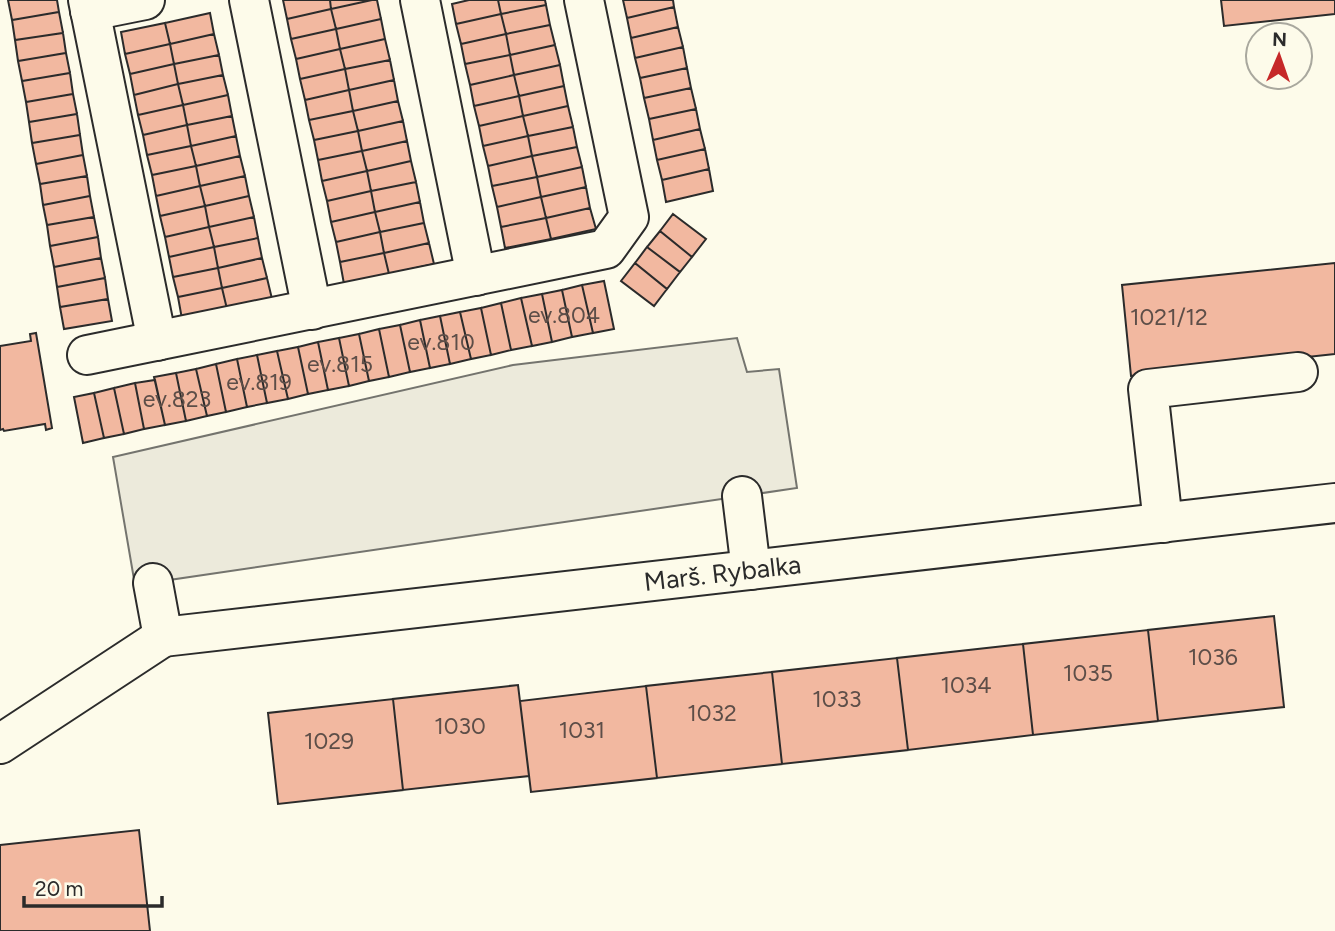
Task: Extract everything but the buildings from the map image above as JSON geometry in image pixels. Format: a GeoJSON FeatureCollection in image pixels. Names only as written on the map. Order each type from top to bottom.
{"type":"FeatureCollection","features":[{"type":"Feature","properties":{"kind":"street"},"geometry":{"type":"LineString","coordinates":[[145,0],[89,6],[157,341]]}},
{"type":"Feature","properties":{"kind":"street"},"geometry":{"type":"LineString","coordinates":[[249,0],[312,310]]}},
{"type":"Feature","properties":{"kind":"street"},"geometry":{"type":"LineString","coordinates":[[420,0],[476,276]]}},
{"type":"Feature","properties":{"kind":"street"},"geometry":{"type":"LineString","coordinates":[[87,355],[606,249],[629,217],[584,0]]}},
{"type":"Feature","properties":{"kind":"street"},"geometry":{"type":"LineString","coordinates":[[1163,523],[1148,389],[1298,372]]}},
{"type":"Feature","properties":{"kind":"street"},"geometry":{"type":"LineString","coordinates":[[742,496],[751,570]]}},
{"type":"Feature","properties":{"kind":"street","name":"Marš. Rybalka"},"geometry":{"type":"LineString","coordinates":[[163,637],[1335,503]]}},
{"type":"Feature","properties":{"kind":"street"},"geometry":{"type":"LineString","coordinates":[[0,744],[163,637],[153,583]]}},
{"type":"Feature","properties":{"kind":"shaded area"},"geometry":{"type":"Polygon","coordinates":[[[737,338],[747,372],[779,369],[797,488],[135,585],[113,457],[513,365],[737,338]]]}}]}
